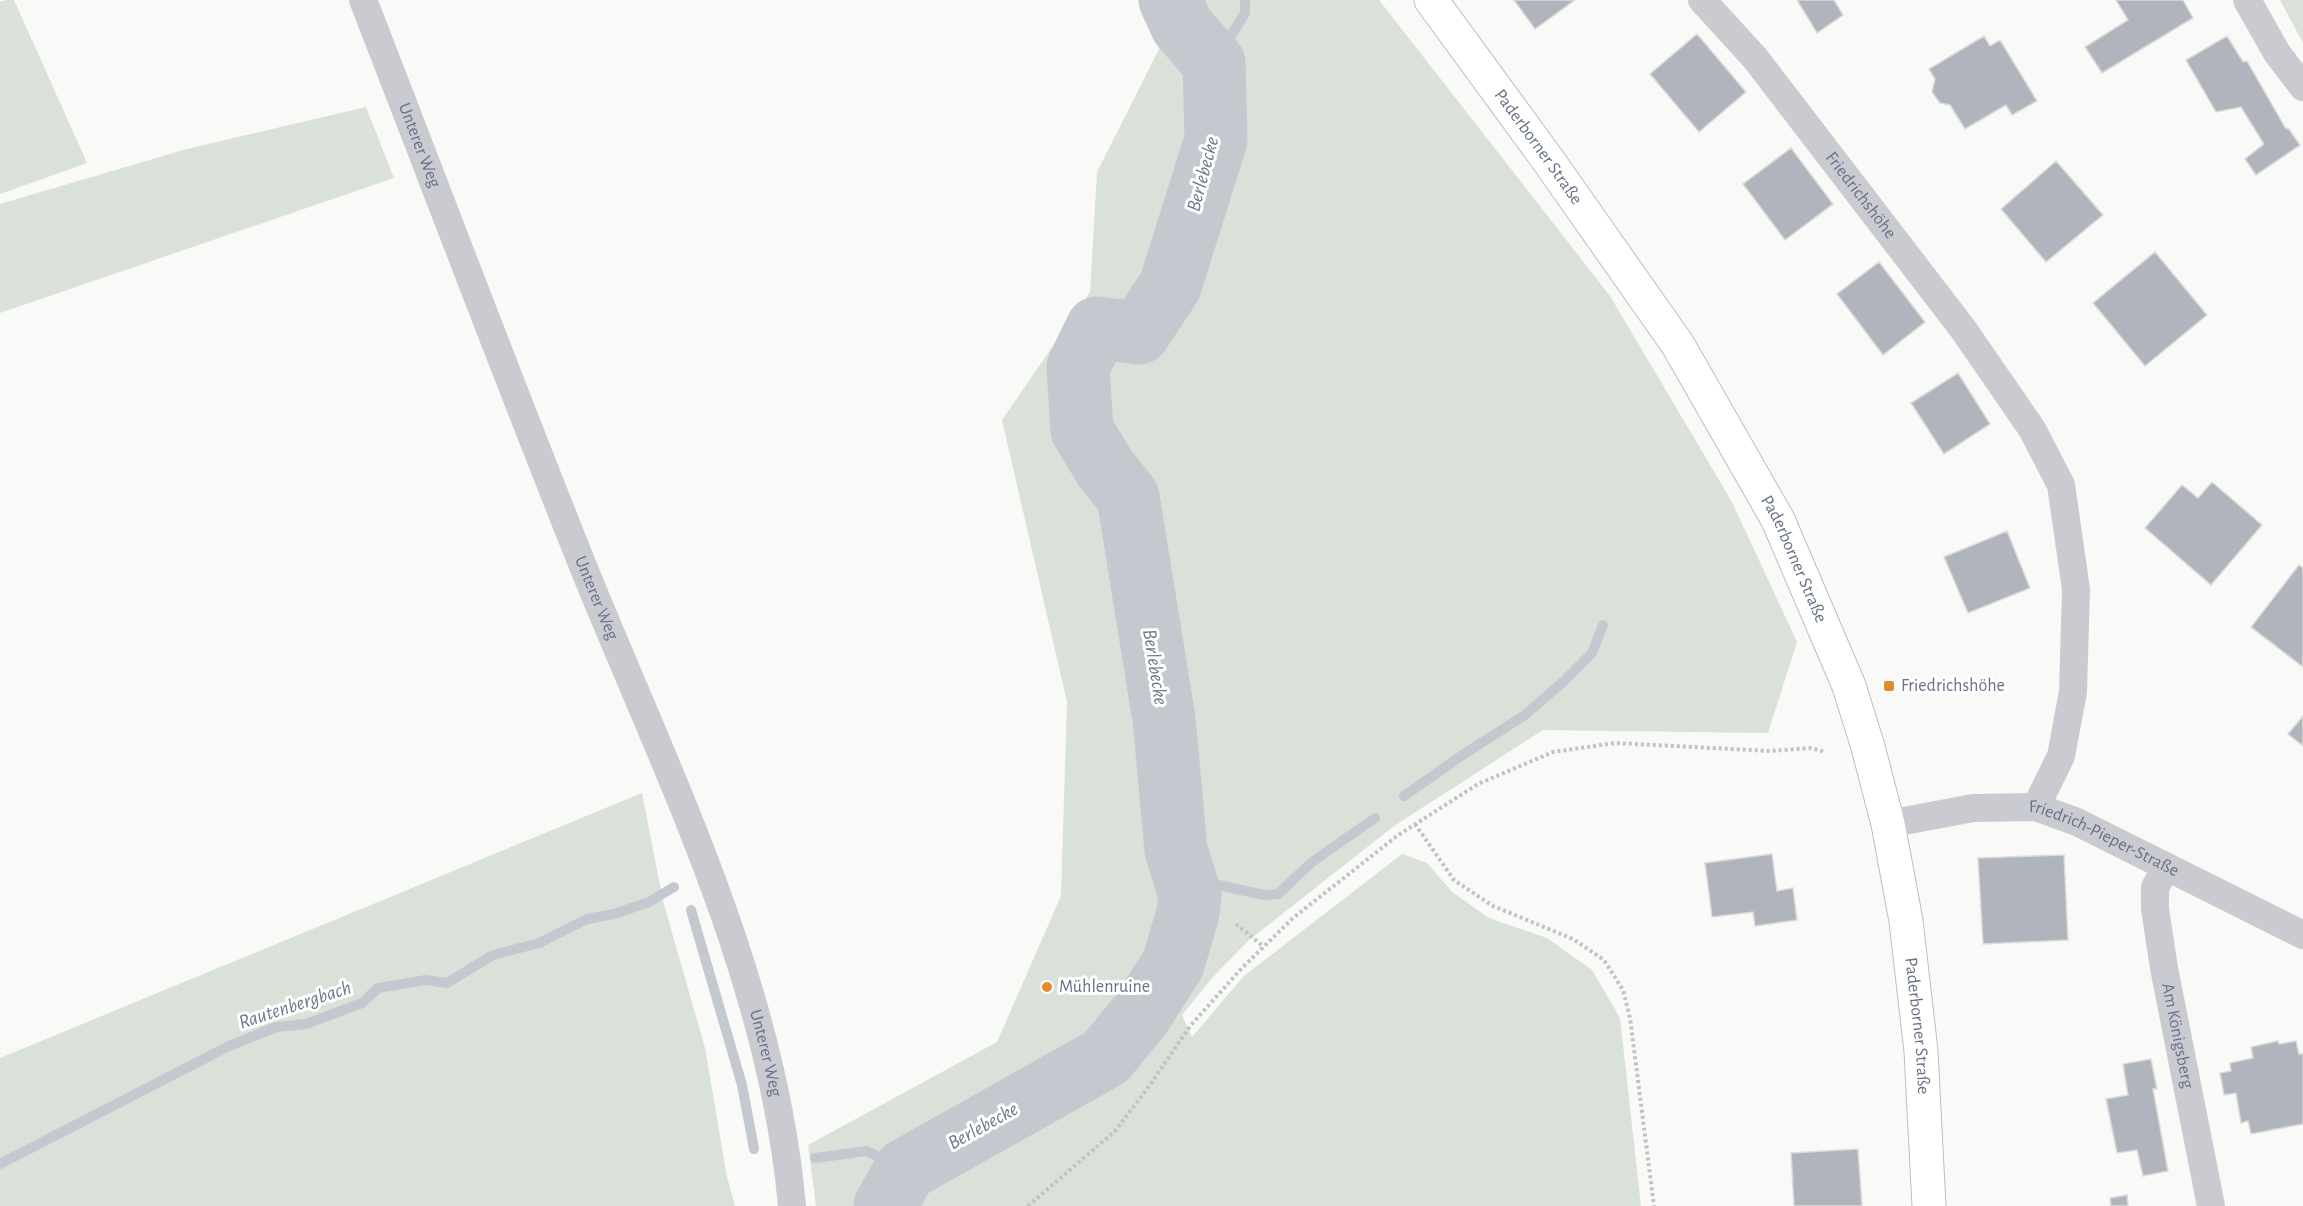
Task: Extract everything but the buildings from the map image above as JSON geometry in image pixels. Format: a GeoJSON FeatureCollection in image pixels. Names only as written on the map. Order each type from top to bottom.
{"type":"FeatureCollection","features":[{"type":"Feature","properties":{"kind":"main road","name":"Paderborner Straße"},"geometry":{"type":"LineString","coordinates":[[1431,0],[1548,160],[1678,345],[1778,520],[1849,686],[1888,824],[1906,921],[1921,1052],[1929,1206]]}},
{"type":"Feature","properties":{"kind":"street","name":"Unterer Weg"},"geometry":{"type":"LineString","coordinates":[[363,0],[584,569],[718,893],[757,1013],[787,1150],[792,1206]]}},
{"type":"Feature","properties":{"kind":"street","name":"Friedrichshöhe"},"geometry":{"type":"LineString","coordinates":[[1702,0],[1755,58],[1963,329],[2032,429],[2061,485],[2076,589],[2073,692],[2061,756],[2036,807]]}},
{"type":"Feature","properties":{"kind":"street"},"geometry":{"type":"LineString","coordinates":[[2247,0],[2277,53],[2303,87]]}},
{"type":"Feature","properties":{"kind":"street","name":"Friedrich-Pieper-Straße"},"geometry":{"type":"LineString","coordinates":[[1888,824],[1973,808],[2036,807],[2077,822],[2303,935]]}},
{"type":"Feature","properties":{"kind":"street","name":"Am Königsberg"},"geometry":{"type":"LineString","coordinates":[[2167,867],[2155,887],[2155,909],[2164,968],[2211,1206]]}},
{"type":"Feature","properties":{"kind":"path"},"geometry":{"type":"LineString","coordinates":[[1028,1206],[1115,1131],[1191,1025],[1293,918],[1397,836],[1478,784],[1553,752],[1615,742],[1770,751],[1811,748],[1825,752]]}},
{"type":"Feature","properties":{"kind":"path"},"geometry":{"type":"LineString","coordinates":[[1415,824],[1454,880],[1493,906],[1573,939],[1604,960],[1623,990],[1630,1018],[1654,1206]]}},
{"type":"Feature","properties":{"kind":"path"},"geometry":{"type":"LineString","coordinates":[[1236,924],[1263,947]]}},
{"type":"Feature","properties":{"kind":"shaded area"},"geometry":{"type":"Polygon","coordinates":[[[14,0],[87,163],[0,194],[0,2],[14,0]]]}},
{"type":"Feature","properties":{"kind":"shaded area"},"geometry":{"type":"Polygon","coordinates":[[[1184,0],[1379,0],[1610,296],[1732,502],[1797,642],[1768,733],[1543,730],[1394,826],[1249,940],[1214,976],[1182,1015],[1192,1037],[1244,976],[1402,854],[1427,863],[1452,892],[1489,918],[1547,938],[1592,970],[1620,1018],[1641,1206],[816,1206],[808,1145],[997,1042],[1061,896],[1067,702],[1002,420],[1090,292],[1097,172],[1184,0]]]}},
{"type":"Feature","properties":{"kind":"shaded area"},"geometry":{"type":"Polygon","coordinates":[[[2280,0],[2303,0],[2303,43],[2280,0]]]}},
{"type":"Feature","properties":{"kind":"shaded area"},"geometry":{"type":"Polygon","coordinates":[[[366,107],[394,178],[0,313],[0,204],[187,149],[366,107]]]}},
{"type":"Feature","properties":{"kind":"shaded area"},"geometry":{"type":"Polygon","coordinates":[[[642,793],[663,901],[705,1048],[727,1177],[735,1206],[0,1206],[0,1058],[642,793]]]}},
{"type":"Feature","properties":{"kind":"waterway","name":"Berlebecke"},"geometry":{"type":"LineString","coordinates":[[885,1206],[905,1170],[1106,1057],[1141,1014],[1173,964],[1188,913],[1190,895],[1176,850],[1164,719],[1128,497],[1105,468],[1082,430],[1078,367],[1097,328],[1139,333],[1170,286],[1216,140],[1214,63],[1182,26],[1170,0]]}},
{"type":"Feature","properties":{"kind":"waterway","name":"Berlebecke"},"geometry":{"type":"LineString","coordinates":[[1214,63],[1245,13],[1245,0]]}},
{"type":"Feature","properties":{"kind":"waterway"},"geometry":{"type":"LineString","coordinates":[[1404,796],[1525,715],[1592,653],[1603,625]]}},
{"type":"Feature","properties":{"kind":"waterway"},"geometry":{"type":"LineString","coordinates":[[1184,872],[1209,883],[1264,895],[1278,894],[1312,862],[1375,818]]}},
{"type":"Feature","properties":{"kind":"waterway","name":"Rautenbergbach"},"geometry":{"type":"LineString","coordinates":[[0,1164],[227,1047],[276,1027],[306,1024],[362,1003],[378,988],[426,980],[447,983],[493,955],[539,943],[587,919],[614,914],[649,902],[674,887]]}},
{"type":"Feature","properties":{"kind":"waterway"},"geometry":{"type":"LineString","coordinates":[[691,910],[742,1085],[754,1149]]}},
{"type":"Feature","properties":{"kind":"waterway"},"geometry":{"type":"LineString","coordinates":[[815,1158],[867,1151],[905,1170]]}},
{"type":"Feature","properties":{"kind":"place","name":"Friedrichshöhe"},"geometry":{"type":"Point","coordinates":[1889,686]}},
{"type":"Feature","properties":{"kind":"place","name":"Mühlenruine"},"geometry":{"type":"Point","coordinates":[1047,987]}}]}
